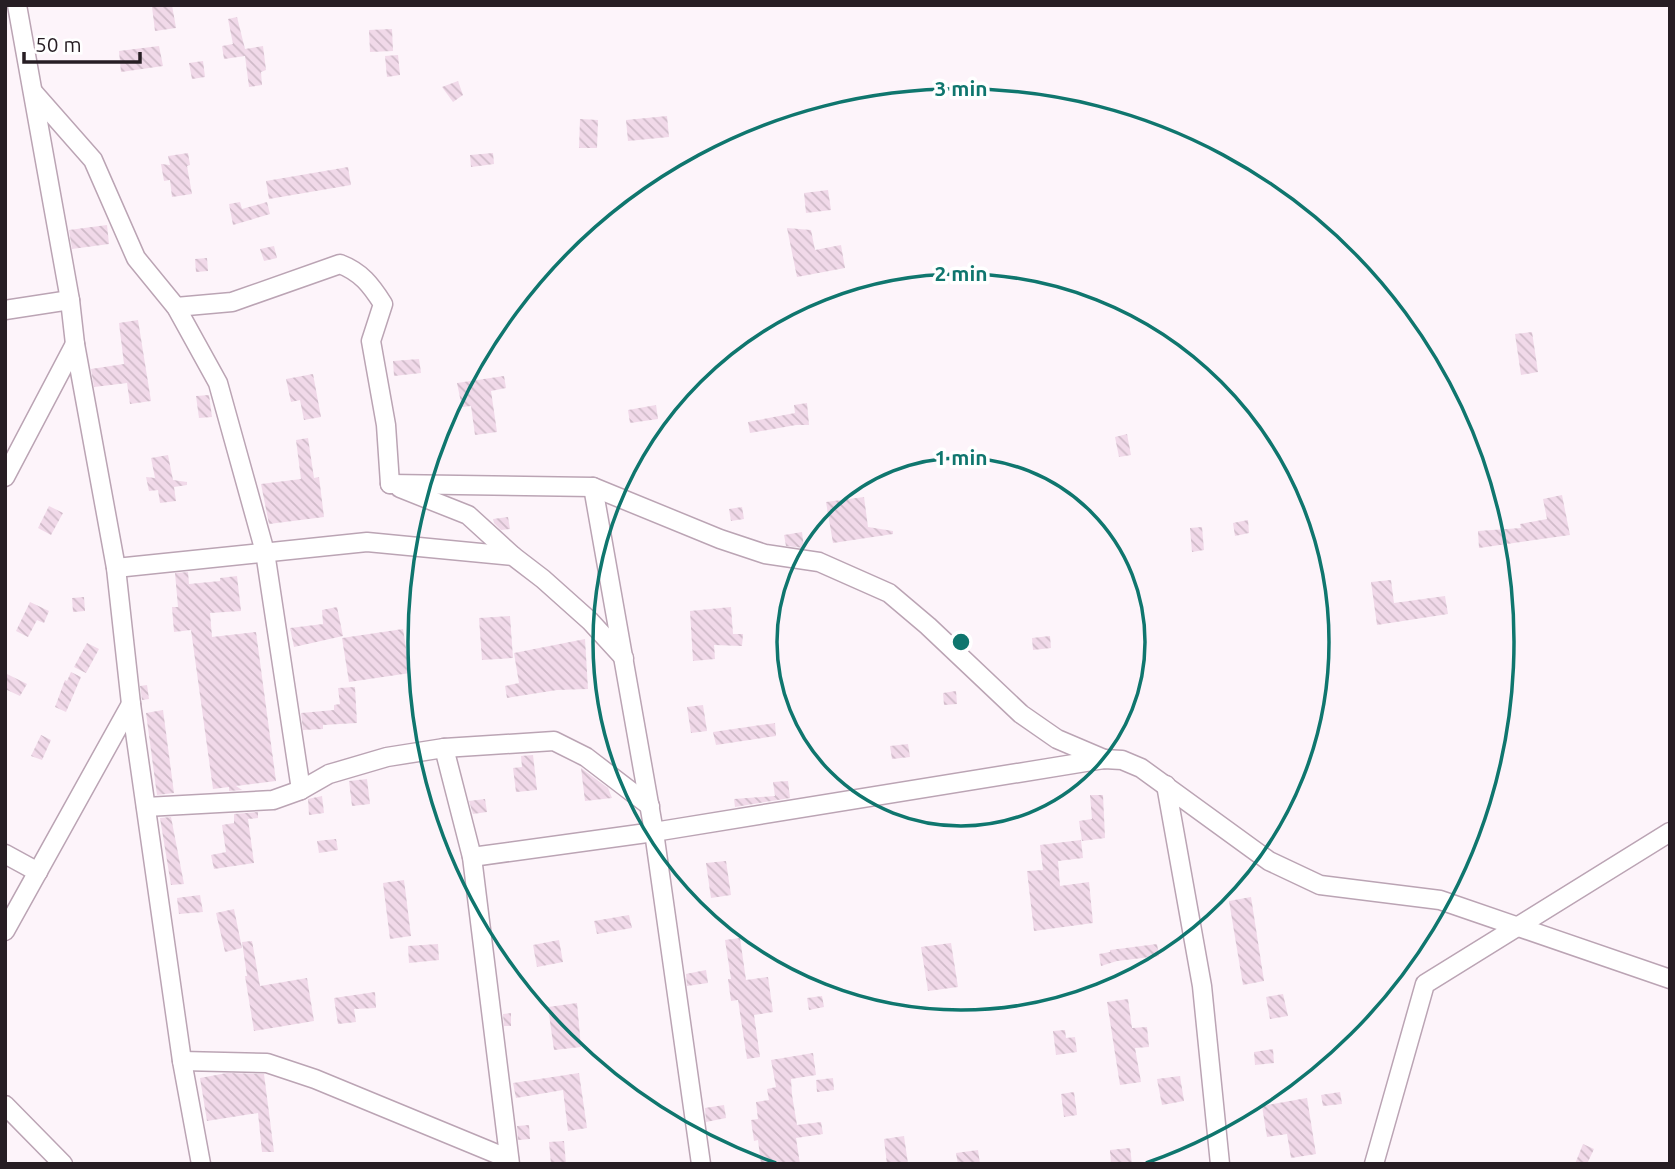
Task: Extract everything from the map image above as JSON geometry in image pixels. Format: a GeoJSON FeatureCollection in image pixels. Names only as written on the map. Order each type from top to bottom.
{"type":"FeatureCollection","features":[{"type":"Feature","properties":{"kind":"street"},"geometry":{"type":"LineString","coordinates":[[17,5],[116,568],[131,704],[182,1061],[201,1164]]}},
{"type":"Feature","properties":{"kind":"street"},"geometry":{"type":"LineString","coordinates":[[34,93],[93,160],[136,258],[176,307],[218,383],[265,552],[301,790]]}},
{"type":"Feature","properties":{"kind":"street"},"geometry":{"type":"LineString","coordinates":[[176,307],[232,302],[340,264],[369,282],[383,304],[371,341],[386,425],[390,484]]}},
{"type":"Feature","properties":{"kind":"street"},"geometry":{"type":"LineString","coordinates":[[5,310],[70,300]]}},
{"type":"Feature","properties":{"kind":"street"},"geometry":{"type":"LineString","coordinates":[[5,477],[75,344]]}},
{"type":"Feature","properties":{"kind":"street"},"geometry":{"type":"LineString","coordinates":[[390,484],[593,487],[720,539],[765,554],[818,562],[889,593],[929,626],[1021,714],[1057,739],[1104,759]]}},
{"type":"Feature","properties":{"kind":"street"},"geometry":{"type":"LineString","coordinates":[[390,484],[468,515],[590,621],[624,658]]}},
{"type":"Feature","properties":{"kind":"street"},"geometry":{"type":"LineString","coordinates":[[593,487],[650,806],[701,1164]]}},
{"type":"Feature","properties":{"kind":"street"},"geometry":{"type":"LineString","coordinates":[[116,568],[367,542],[513,556]]}},
{"type":"Feature","properties":{"kind":"street"},"geometry":{"type":"LineString","coordinates":[[5,931],[131,704]]}},
{"type":"Feature","properties":{"kind":"street"},"geometry":{"type":"LineString","coordinates":[[146,807],[273,800],[301,790],[329,774],[387,757],[444,748],[554,741],[586,757],[650,806]]}},
{"type":"Feature","properties":{"kind":"street"},"geometry":{"type":"LineString","coordinates":[[182,1061],[267,1063],[315,1079],[509,1161],[472,857],[444,748]]}},
{"type":"Feature","properties":{"kind":"street"},"geometry":{"type":"LineString","coordinates":[[472,857],[654,832],[1104,759],[1122,760],[1142,768],[1269,861],[1320,885],[1440,900],[1670,979]]}},
{"type":"Feature","properties":{"kind":"street"},"geometry":{"type":"LineString","coordinates":[[1166,785],[1202,986],[1220,1164]]}},
{"type":"Feature","properties":{"kind":"street"},"geometry":{"type":"LineString","coordinates":[[1374,1164],[1425,984],[1670,832]]}},
{"type":"Feature","properties":{"kind":"street"},"geometry":{"type":"LineString","coordinates":[[5,854],[38,872]]}},
{"type":"Feature","properties":{"kind":"street"},"geometry":{"type":"LineString","coordinates":[[5,1105],[63,1164]]}},
{"type":"Feature","properties":{"kind":"building"},"geometry":{"type":"Polygon","coordinates":[[[172,5],[176,28],[155,31],[152,7],[172,5]]]}},
{"type":"Feature","properties":{"kind":"building"},"geometry":{"type":"Polygon","coordinates":[[[237,17],[245,49],[263,46],[266,70],[261,72],[262,85],[249,87],[245,56],[224,59],[222,46],[233,44],[228,19],[237,17]]]}},
{"type":"Feature","properties":{"kind":"building"},"geometry":{"type":"Polygon","coordinates":[[[392,29],[393,51],[370,52],[369,30],[392,29]]]}},
{"type":"Feature","properties":{"kind":"building"},"geometry":{"type":"Polygon","coordinates":[[[159,46],[163,66],[121,72],[119,51],[159,46]]]}},
{"type":"Feature","properties":{"kind":"building"},"geometry":{"type":"Polygon","coordinates":[[[398,55],[400,75],[387,77],[385,56],[398,55]]]}},
{"type":"Feature","properties":{"kind":"building"},"geometry":{"type":"Polygon","coordinates":[[[203,61],[205,77],[192,79],[189,63],[203,61]]]}},
{"type":"Feature","properties":{"kind":"building"},"geometry":{"type":"Polygon","coordinates":[[[458,81],[463,95],[453,102],[442,87],[458,81]]]}},
{"type":"Feature","properties":{"kind":"building"},"geometry":{"type":"Polygon","coordinates":[[[667,116],[669,137],[628,141],[626,120],[667,116]]]}},
{"type":"Feature","properties":{"kind":"building"},"geometry":{"type":"Polygon","coordinates":[[[580,119],[598,120],[597,148],[579,148],[580,119]]]}},
{"type":"Feature","properties":{"kind":"building"},"geometry":{"type":"Polygon","coordinates":[[[188,153],[190,165],[187,166],[192,194],[172,197],[170,180],[164,181],[161,164],[170,165],[168,156],[188,153]]]}},
{"type":"Feature","properties":{"kind":"building"},"geometry":{"type":"Polygon","coordinates":[[[493,153],[494,164],[471,167],[470,155],[493,153]]]}},
{"type":"Feature","properties":{"kind":"building"},"geometry":{"type":"Polygon","coordinates":[[[348,167],[351,185],[269,199],[266,181],[348,167]]]}},
{"type":"Feature","properties":{"kind":"building"},"geometry":{"type":"Polygon","coordinates":[[[828,190],[831,210],[806,213],[804,193],[828,190]]]}},
{"type":"Feature","properties":{"kind":"building"},"geometry":{"type":"Polygon","coordinates":[[[240,202],[242,209],[267,202],[270,214],[233,225],[229,204],[240,202]]]}},
{"type":"Feature","properties":{"kind":"building"},"geometry":{"type":"Polygon","coordinates":[[[107,225],[109,244],[72,249],[69,230],[107,225]]]}},
{"type":"Feature","properties":{"kind":"building"},"geometry":{"type":"Polygon","coordinates":[[[787,228],[811,230],[815,250],[841,245],[845,268],[797,277],[787,228]]]}},
{"type":"Feature","properties":{"kind":"building"},"geometry":{"type":"Polygon","coordinates":[[[274,246],[277,258],[264,261],[260,249],[274,246]]]}},
{"type":"Feature","properties":{"kind":"building"},"geometry":{"type":"Polygon","coordinates":[[[207,258],[208,271],[196,272],[195,259],[207,258]]]}},
{"type":"Feature","properties":{"kind":"building"},"geometry":{"type":"Polygon","coordinates":[[[138,320],[151,401],[130,404],[127,383],[94,387],[91,369],[124,364],[119,323],[138,320]]]}},
{"type":"Feature","properties":{"kind":"building"},"geometry":{"type":"Polygon","coordinates":[[[1532,332],[1538,372],[1521,375],[1515,334],[1532,332]]]}},
{"type":"Feature","properties":{"kind":"building"},"geometry":{"type":"Polygon","coordinates":[[[419,359],[421,373],[394,376],[393,361],[419,359]]]}},
{"type":"Feature","properties":{"kind":"building"},"geometry":{"type":"Polygon","coordinates":[[[313,374],[321,417],[304,420],[300,400],[291,402],[286,379],[313,374]]]}},
{"type":"Feature","properties":{"kind":"building"},"geometry":{"type":"Polygon","coordinates":[[[504,376],[506,388],[491,391],[497,432],[475,435],[471,406],[462,407],[457,383],[504,376]]]}},
{"type":"Feature","properties":{"kind":"building"},"geometry":{"type":"Polygon","coordinates":[[[209,395],[212,417],[199,418],[196,396],[209,395]]]}},
{"type":"Feature","properties":{"kind":"building"},"geometry":{"type":"Polygon","coordinates":[[[807,403],[809,425],[750,433],[748,422],[795,413],[794,405],[807,403]]]}},
{"type":"Feature","properties":{"kind":"building"},"geometry":{"type":"Polygon","coordinates":[[[656,405],[658,419],[630,423],[628,410],[656,405]]]}},
{"type":"Feature","properties":{"kind":"building"},"geometry":{"type":"Polygon","coordinates":[[[1127,434],[1131,455],[1119,457],[1115,437],[1127,434]]]}},
{"type":"Feature","properties":{"kind":"building"},"geometry":{"type":"Polygon","coordinates":[[[308,438],[314,478],[319,477],[324,517],[269,524],[261,484],[301,479],[296,440],[308,438]]]}},
{"type":"Feature","properties":{"kind":"building"},"geometry":{"type":"Polygon","coordinates":[[[168,455],[173,480],[187,482],[187,485],[174,487],[176,501],[160,503],[158,490],[149,491],[146,477],[155,478],[151,458],[168,455]]]}},
{"type":"Feature","properties":{"kind":"building"},"geometry":{"type":"Polygon","coordinates":[[[1562,495],[1570,535],[1479,548],[1478,531],[1521,528],[1520,524],[1547,519],[1543,499],[1562,495]]]}},
{"type":"Feature","properties":{"kind":"building"},"geometry":{"type":"Polygon","coordinates":[[[864,497],[868,527],[893,531],[893,534],[833,543],[826,502],[864,497]]]}},
{"type":"Feature","properties":{"kind":"building"},"geometry":{"type":"Polygon","coordinates":[[[49,506],[63,513],[51,535],[38,528],[49,506]]]}},
{"type":"Feature","properties":{"kind":"building"},"geometry":{"type":"Polygon","coordinates":[[[742,507],[744,519],[731,521],[729,509],[742,507]]]}},
{"type":"Feature","properties":{"kind":"building"},"geometry":{"type":"Polygon","coordinates":[[[508,517],[510,529],[501,530],[494,523],[493,519],[508,517]]]}},
{"type":"Feature","properties":{"kind":"building"},"geometry":{"type":"Polygon","coordinates":[[[1248,520],[1249,533],[1235,536],[1233,523],[1248,520]]]}},
{"type":"Feature","properties":{"kind":"building"},"geometry":{"type":"Polygon","coordinates":[[[1202,527],[1204,550],[1192,552],[1190,528],[1202,527]]]}},
{"type":"Feature","properties":{"kind":"building"},"geometry":{"type":"Polygon","coordinates":[[[802,532],[804,548],[786,546],[784,535],[802,532]]]}},
{"type":"Feature","properties":{"kind":"building"},"geometry":{"type":"Polygon","coordinates":[[[188,572],[189,584],[220,581],[220,578],[237,576],[241,611],[210,613],[212,637],[256,632],[276,781],[236,786],[242,790],[229,791],[229,787],[213,789],[191,630],[174,632],[172,607],[178,607],[175,573],[188,572]]]}},
{"type":"Feature","properties":{"kind":"building"},"geometry":{"type":"Polygon","coordinates":[[[1391,580],[1394,603],[1445,596],[1448,614],[1377,625],[1371,582],[1391,580]]]}},
{"type":"Feature","properties":{"kind":"building"},"geometry":{"type":"Polygon","coordinates":[[[84,597],[85,611],[73,612],[72,598],[84,597]]]}},
{"type":"Feature","properties":{"kind":"building"},"geometry":{"type":"Polygon","coordinates":[[[30,602],[49,611],[44,623],[37,620],[28,637],[16,631],[30,602]]]}},
{"type":"Feature","properties":{"kind":"building"},"geometry":{"type":"Polygon","coordinates":[[[337,607],[343,636],[294,647],[290,628],[323,624],[322,610],[337,607]]]}},
{"type":"Feature","properties":{"kind":"building"},"geometry":{"type":"Polygon","coordinates":[[[731,607],[733,634],[743,634],[742,646],[714,645],[715,659],[693,661],[690,611],[731,607]]]}},
{"type":"Feature","properties":{"kind":"building"},"geometry":{"type":"Polygon","coordinates":[[[510,616],[513,658],[482,660],[479,618],[510,616]]]}},
{"type":"Feature","properties":{"kind":"building"},"geometry":{"type":"Polygon","coordinates":[[[403,629],[410,673],[349,682],[342,638],[403,629]]]}},
{"type":"Feature","properties":{"kind":"building"},"geometry":{"type":"Polygon","coordinates":[[[1050,636],[1051,648],[1033,650],[1032,638],[1050,636]]]}},
{"type":"Feature","properties":{"kind":"building"},"geometry":{"type":"Polygon","coordinates":[[[585,639],[588,689],[557,690],[507,698],[505,686],[519,683],[514,653],[585,639]]]}},
{"type":"Feature","properties":{"kind":"building"},"geometry":{"type":"Polygon","coordinates":[[[87,643],[99,649],[86,673],[74,667],[87,643]]]}},
{"type":"Feature","properties":{"kind":"building"},"geometry":{"type":"Polygon","coordinates":[[[71,672],[81,677],[66,712],[55,707],[65,680],[67,681],[71,672]]]}},
{"type":"Feature","properties":{"kind":"building"},"geometry":{"type":"Polygon","coordinates":[[[5,673],[27,684],[20,696],[5,689],[5,673]]]}},
{"type":"Feature","properties":{"kind":"building"},"geometry":{"type":"Polygon","coordinates":[[[147,685],[149,699],[142,700],[140,686],[147,685]]]}},
{"type":"Feature","properties":{"kind":"building"},"geometry":{"type":"Polygon","coordinates":[[[355,687],[357,723],[323,725],[323,729],[303,730],[301,713],[334,710],[334,705],[340,704],[338,688],[355,687]]]}},
{"type":"Feature","properties":{"kind":"building"},"geometry":{"type":"Polygon","coordinates":[[[956,691],[957,704],[944,705],[943,693],[956,691]]]}},
{"type":"Feature","properties":{"kind":"building"},"geometry":{"type":"Polygon","coordinates":[[[703,705],[707,731],[691,733],[687,707],[703,705]]]}},
{"type":"Feature","properties":{"kind":"building"},"geometry":{"type":"Polygon","coordinates":[[[163,710],[174,793],[157,795],[146,713],[163,710]]]}},
{"type":"Feature","properties":{"kind":"building"},"geometry":{"type":"Polygon","coordinates":[[[775,723],[776,736],[716,745],[713,732],[775,723]]]}},
{"type":"Feature","properties":{"kind":"building"},"geometry":{"type":"Polygon","coordinates":[[[41,735],[51,740],[42,760],[31,756],[41,735]]]}},
{"type":"Feature","properties":{"kind":"building"},"geometry":{"type":"Polygon","coordinates":[[[908,744],[910,757],[892,759],[890,746],[908,744]]]}},
{"type":"Feature","properties":{"kind":"building"},"geometry":{"type":"Polygon","coordinates":[[[533,755],[537,790],[516,792],[513,768],[522,767],[521,756],[533,755]]]}},
{"type":"Feature","properties":{"kind":"building"},"geometry":{"type":"Polygon","coordinates":[[[581,768],[608,788],[612,798],[585,801],[581,768]]]}},
{"type":"Feature","properties":{"kind":"building"},"geometry":{"type":"Polygon","coordinates":[[[367,779],[370,804],[352,806],[349,781],[367,779]]]}},
{"type":"Feature","properties":{"kind":"building"},"geometry":{"type":"Polygon","coordinates":[[[788,781],[790,798],[735,807],[734,799],[775,796],[773,782],[788,781]]]}},
{"type":"Feature","properties":{"kind":"building"},"geometry":{"type":"Polygon","coordinates":[[[1090,795],[1103,795],[1105,838],[1082,841],[1079,821],[1092,819],[1090,795]]]}},
{"type":"Feature","properties":{"kind":"building"},"geometry":{"type":"Polygon","coordinates":[[[322,796],[324,813],[309,815],[308,799],[322,796]]]}},
{"type":"Feature","properties":{"kind":"building"},"geometry":{"type":"Polygon","coordinates":[[[485,799],[487,812],[473,814],[469,801],[485,799]]]}},
{"type":"Feature","properties":{"kind":"building"},"geometry":{"type":"Polygon","coordinates":[[[258,812],[258,818],[248,819],[254,863],[214,869],[211,855],[226,852],[222,825],[234,823],[234,814],[258,812]]]}},
{"type":"Feature","properties":{"kind":"building"},"geometry":{"type":"Polygon","coordinates":[[[171,817],[184,884],[171,885],[160,818],[171,817]]]}},
{"type":"Feature","properties":{"kind":"building"},"geometry":{"type":"Polygon","coordinates":[[[336,839],[338,850],[319,853],[317,841],[336,839]]]}},
{"type":"Feature","properties":{"kind":"building"},"geometry":{"type":"Polygon","coordinates":[[[1081,840],[1083,858],[1058,861],[1060,886],[1089,882],[1093,923],[1034,931],[1027,871],[1043,870],[1040,845],[1081,840]]]}},
{"type":"Feature","properties":{"kind":"building"},"geometry":{"type":"Polygon","coordinates":[[[726,861],[731,895],[711,898],[706,863],[726,861]]]}},
{"type":"Feature","properties":{"kind":"building"},"geometry":{"type":"Polygon","coordinates":[[[404,880],[411,936],[390,939],[383,883],[404,880]]]}},
{"type":"Feature","properties":{"kind":"building"},"geometry":{"type":"Polygon","coordinates":[[[200,895],[203,912],[179,914],[177,898],[200,895]]]}},
{"type":"Feature","properties":{"kind":"building"},"geometry":{"type":"Polygon","coordinates":[[[1251,897],[1264,981],[1243,985],[1229,901],[1251,897]]]}},
{"type":"Feature","properties":{"kind":"building"},"geometry":{"type":"Polygon","coordinates":[[[234,909],[242,948],[225,952],[216,913],[234,909]]]}},
{"type":"Feature","properties":{"kind":"building"},"geometry":{"type":"Polygon","coordinates":[[[629,915],[632,928],[597,934],[594,921],[629,915]]]}},
{"type":"Feature","properties":{"kind":"building"},"geometry":{"type":"Polygon","coordinates":[[[740,938],[746,980],[768,977],[773,1012],[754,1015],[760,1057],[747,1059],[738,1000],[731,1001],[728,979],[731,979],[725,940],[740,938]]]}},
{"type":"Feature","properties":{"kind":"building"},"geometry":{"type":"Polygon","coordinates":[[[559,940],[563,962],[537,967],[533,945],[559,940]]]}},
{"type":"Feature","properties":{"kind":"building"},"geometry":{"type":"Polygon","coordinates":[[[252,941],[260,986],[307,978],[314,1021],[254,1031],[242,942],[252,941]]]}},
{"type":"Feature","properties":{"kind":"building"},"geometry":{"type":"Polygon","coordinates":[[[951,943],[958,987],[928,991],[921,947],[951,943]]]}},
{"type":"Feature","properties":{"kind":"building"},"geometry":{"type":"Polygon","coordinates":[[[438,944],[439,960],[409,963],[408,946],[438,944]]]}},
{"type":"Feature","properties":{"kind":"building"},"geometry":{"type":"Polygon","coordinates":[[[1157,944],[1159,956],[1117,961],[1101,966],[1099,954],[1157,944]]]}},
{"type":"Feature","properties":{"kind":"building"},"geometry":{"type":"Polygon","coordinates":[[[706,970],[708,983],[687,986],[686,974],[706,970]]]}},
{"type":"Feature","properties":{"kind":"building"},"geometry":{"type":"Polygon","coordinates":[[[375,992],[376,1008],[354,1009],[356,1022],[338,1024],[334,998],[375,992]]]}},
{"type":"Feature","properties":{"kind":"building"},"geometry":{"type":"Polygon","coordinates":[[[1283,994],[1288,1016],[1270,1019],[1266,997],[1283,994]]]}},
{"type":"Feature","properties":{"kind":"building"},"geometry":{"type":"Polygon","coordinates":[[[822,996],[824,1007],[809,1010],[807,998],[822,996]]]}},
{"type":"Feature","properties":{"kind":"building"},"geometry":{"type":"Polygon","coordinates":[[[1128,999],[1132,1028],[1147,1027],[1149,1047],[1135,1048],[1141,1082],[1120,1085],[1107,1002],[1128,999]]]}},
{"type":"Feature","properties":{"kind":"building"},"geometry":{"type":"Polygon","coordinates":[[[577,1003],[581,1047],[554,1050],[548,1007],[577,1003]]]}},
{"type":"Feature","properties":{"kind":"building"},"geometry":{"type":"Polygon","coordinates":[[[511,1013],[511,1026],[504,1026],[503,1014],[511,1013]]]}},
{"type":"Feature","properties":{"kind":"building"},"geometry":{"type":"Polygon","coordinates":[[[1065,1030],[1066,1038],[1075,1037],[1077,1052],[1056,1055],[1053,1031],[1065,1030]]]}},
{"type":"Feature","properties":{"kind":"building"},"geometry":{"type":"Polygon","coordinates":[[[1273,1049],[1274,1063],[1255,1065],[1254,1052],[1273,1049]]]}},
{"type":"Feature","properties":{"kind":"building"},"geometry":{"type":"Polygon","coordinates":[[[813,1053],[816,1075],[791,1079],[792,1095],[797,1125],[821,1122],[823,1134],[796,1138],[800,1164],[761,1164],[758,1140],[754,1141],[751,1120],[758,1119],[756,1102],[769,1100],[767,1089],[776,1087],[771,1060],[813,1053]]]}},
{"type":"Feature","properties":{"kind":"building"},"geometry":{"type":"Polygon","coordinates":[[[227,1073],[264,1074],[274,1152],[262,1152],[258,1113],[207,1121],[200,1078],[227,1073]]]}},
{"type":"Feature","properties":{"kind":"building"},"geometry":{"type":"Polygon","coordinates":[[[579,1073],[587,1128],[568,1131],[563,1090],[516,1098],[513,1083],[579,1073]]]}},
{"type":"Feature","properties":{"kind":"building"},"geometry":{"type":"Polygon","coordinates":[[[1180,1076],[1184,1101],[1162,1105],[1157,1079],[1180,1076]]]}},
{"type":"Feature","properties":{"kind":"building"},"geometry":{"type":"Polygon","coordinates":[[[833,1078],[834,1090],[817,1092],[816,1080],[833,1078]]]}},
{"type":"Feature","properties":{"kind":"building"},"geometry":{"type":"Polygon","coordinates":[[[1074,1092],[1077,1115],[1064,1117],[1061,1094],[1074,1092]]]}},
{"type":"Feature","properties":{"kind":"building"},"geometry":{"type":"Polygon","coordinates":[[[1340,1092],[1342,1104],[1323,1106],[1321,1095],[1340,1092]]]}},
{"type":"Feature","properties":{"kind":"building"},"geometry":{"type":"Polygon","coordinates":[[[1307,1098],[1316,1154],[1291,1158],[1287,1134],[1267,1137],[1262,1106],[1307,1098]]]}},
{"type":"Feature","properties":{"kind":"building"},"geometry":{"type":"Polygon","coordinates":[[[724,1105],[726,1118],[706,1122],[705,1108],[724,1105]]]}},
{"type":"Feature","properties":{"kind":"building"},"geometry":{"type":"Polygon","coordinates":[[[529,1125],[530,1139],[518,1140],[517,1126],[529,1125]]]}},
{"type":"Feature","properties":{"kind":"building"},"geometry":{"type":"Polygon","coordinates":[[[904,1136],[908,1164],[887,1164],[884,1139],[904,1136]]]}},
{"type":"Feature","properties":{"kind":"building"},"geometry":{"type":"Polygon","coordinates":[[[564,1141],[566,1164],[551,1164],[549,1142],[564,1141]]]}},
{"type":"Feature","properties":{"kind":"building"},"geometry":{"type":"Polygon","coordinates":[[[1583,1144],[1594,1149],[1587,1164],[1575,1164],[1583,1144]]]}},
{"type":"Feature","properties":{"kind":"building"},"geometry":{"type":"Polygon","coordinates":[[[1130,1148],[1132,1164],[1111,1164],[1110,1150],[1130,1148]]]}},
{"type":"Feature","properties":{"kind":"building"},"geometry":{"type":"Polygon","coordinates":[[[978,1150],[980,1164],[958,1164],[956,1153],[978,1150]]]}}]}
